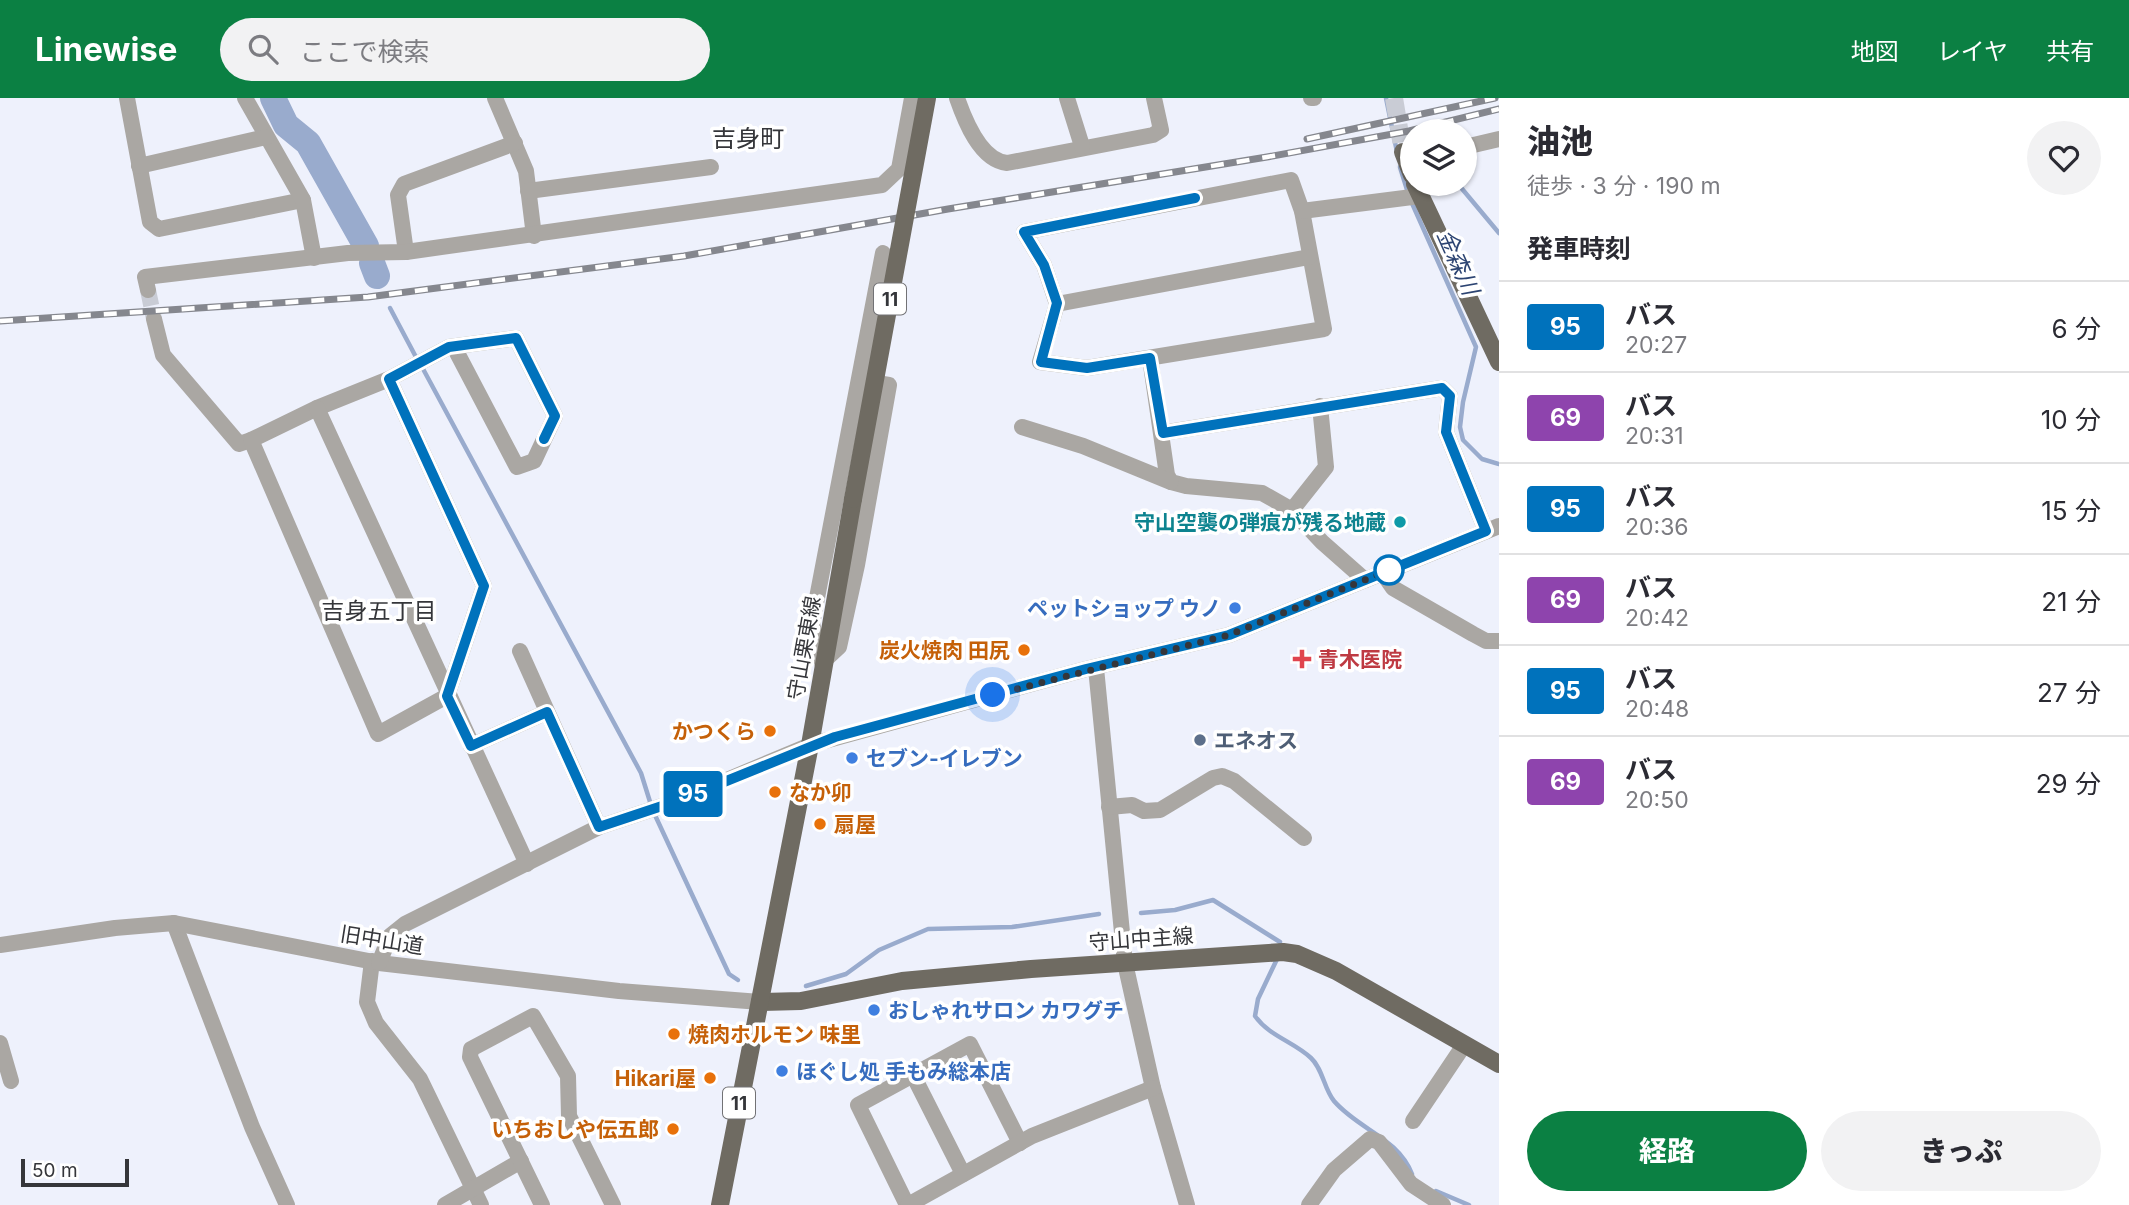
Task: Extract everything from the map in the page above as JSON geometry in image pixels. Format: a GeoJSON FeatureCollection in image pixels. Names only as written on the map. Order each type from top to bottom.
{"type":"FeatureCollection","features":[{"type":"Feature","properties":{"kind":"main road","name":"守山栗東線"},"geometry":{"type":"LineString","coordinates":[[720,1205],[810,745],[927,98]]}},
{"type":"Feature","properties":{"kind":"main road"},"geometry":{"type":"LineString","coordinates":[[1414,196],[1499,362]]}},
{"type":"Feature","properties":{"kind":"main road","name":"守山中主線"},"geometry":{"type":"LineString","coordinates":[[760,1002],[801,1001],[915,980],[1238,954],[1297,954],[1362,986],[1499,1064]]}},
{"type":"Feature","properties":{"kind":"street"},"geometry":{"type":"LineString","coordinates":[[127,98],[149,222],[159,229],[303,200]]}},
{"type":"Feature","properties":{"kind":"street"},"geometry":{"type":"LineString","coordinates":[[245,98],[303,200],[314,258]]}},
{"type":"Feature","properties":{"kind":"street"},"geometry":{"type":"LineString","coordinates":[[495,98],[526,171],[534,236]]}},
{"type":"Feature","properties":{"kind":"street"},"geometry":{"type":"LineString","coordinates":[[148,290],[145,277],[314,258],[406,252],[882,185],[899,169],[912,98]]}},
{"type":"Feature","properties":{"kind":"street"},"geometry":{"type":"LineString","coordinates":[[957,98],[984,152],[995,162],[1007,163],[1082,146],[1153,135],[1161,130],[1154,98]]}},
{"type":"Feature","properties":{"kind":"street"},"geometry":{"type":"LineString","coordinates":[[1067,98],[1082,146]]}},
{"type":"Feature","properties":{"kind":"street"},"geometry":{"type":"LineString","coordinates":[[139,166],[266,137]]}},
{"type":"Feature","properties":{"kind":"street"},"geometry":{"type":"LineString","coordinates":[[1477,144],[1499,139]]}},
{"type":"Feature","properties":{"kind":"street"},"geometry":{"type":"LineString","coordinates":[[406,252],[398,195],[404,184],[515,143]]}},
{"type":"Feature","properties":{"kind":"street"},"geometry":{"type":"LineString","coordinates":[[528,191],[711,167]]}},
{"type":"Feature","properties":{"kind":"street"},"geometry":{"type":"LineString","coordinates":[[1291,180],[1302,211],[1309,257],[1324,329],[1087,368],[1041,362],[1057,303],[1044,265],[1024,232],[1291,180]]}},
{"type":"Feature","properties":{"kind":"street"},"geometry":{"type":"LineString","coordinates":[[1302,211],[1400,196]]}},
{"type":"Feature","properties":{"kind":"street"},"geometry":{"type":"LineString","coordinates":[[824,664],[812,624],[883,253]]}},
{"type":"Feature","properties":{"kind":"street"},"geometry":{"type":"LineString","coordinates":[[1057,303],[1309,257]]}},
{"type":"Feature","properties":{"kind":"street"},"geometry":{"type":"LineString","coordinates":[[154,319],[163,355],[239,444],[389,379],[418,362],[454,347],[516,338],[555,416],[534,461],[517,467],[454,347]]}},
{"type":"Feature","properties":{"kind":"street"},"geometry":{"type":"LineString","coordinates":[[1150,358],[1167,475],[1171,482]]}},
{"type":"Feature","properties":{"kind":"street"},"geometry":{"type":"LineString","coordinates":[[251,440],[378,734],[447,696],[484,586],[389,379]]}},
{"type":"Feature","properties":{"kind":"street"},"geometry":{"type":"LineString","coordinates":[[824,664],[839,647],[857,565],[889,385],[859,380]]}},
{"type":"Feature","properties":{"kind":"street"},"geometry":{"type":"LineString","coordinates":[[481,1205],[419,1079],[376,1023],[367,1002],[376,962],[390,936],[405,924],[599,827],[653,809],[810,745],[1229,635],[1493,528],[1446,432],[1450,396],[1442,388],[1163,433]]}},
{"type":"Feature","properties":{"kind":"street"},"geometry":{"type":"LineString","coordinates":[[1292,510],[1326,467],[1320,406]]}},
{"type":"Feature","properties":{"kind":"street"},"geometry":{"type":"LineString","coordinates":[[317,408],[447,696],[527,864]]}},
{"type":"Feature","properties":{"kind":"street"},"geometry":{"type":"LineString","coordinates":[[1022,427],[1083,446],[1171,482],[1186,486],[1262,493],[1292,510],[1322,542],[1365,580]]}},
{"type":"Feature","properties":{"kind":"street"},"geometry":{"type":"LineString","coordinates":[[1382,572],[1393,588],[1486,641],[1499,641]]}},
{"type":"Feature","properties":{"kind":"street"},"geometry":{"type":"LineString","coordinates":[[520,651],[599,827]]}},
{"type":"Feature","properties":{"kind":"street"},"geometry":{"type":"LineString","coordinates":[[1096,668],[1125,963],[1153,1088],[1187,1205]]}},
{"type":"Feature","properties":{"kind":"street"},"geometry":{"type":"LineString","coordinates":[[471,746],[547,712]]}},
{"type":"Feature","properties":{"kind":"street"},"geometry":{"type":"LineString","coordinates":[[1109,807],[1132,805],[1144,811],[1160,810],[1213,778],[1222,776],[1234,781],[1304,838]]}},
{"type":"Feature","properties":{"kind":"street"},"geometry":{"type":"LineString","coordinates":[[174,923],[252,1127],[286,1205]]}},
{"type":"Feature","properties":{"kind":"street","name":"旧中山道"},"geometry":{"type":"LineString","coordinates":[[0,945],[115,928],[174,923],[376,962],[619,991],[760,1002]]}},
{"type":"Feature","properties":{"kind":"street"},"geometry":{"type":"LineString","coordinates":[[542,1205],[470,1056],[471,1049],[533,1016],[568,1076],[569,1116],[613,1205]]}},
{"type":"Feature","properties":{"kind":"street"},"geometry":{"type":"LineString","coordinates":[[0,1043],[11,1081]]}},
{"type":"Feature","properties":{"kind":"street"},"geometry":{"type":"LineString","coordinates":[[1020,1143],[970,1044],[858,1105],[908,1205],[1020,1143],[1153,1088]]}},
{"type":"Feature","properties":{"kind":"street"},"geometry":{"type":"LineString","coordinates":[[1413,1121],[1464,1045]]}},
{"type":"Feature","properties":{"kind":"street"},"geometry":{"type":"LineString","coordinates":[[913,1075],[963,1174]]}},
{"type":"Feature","properties":{"kind":"street"},"geometry":{"type":"LineString","coordinates":[[1309,1205],[1334,1170],[1370,1139],[1379,1142],[1411,1184],[1443,1205]]}},
{"type":"Feature","properties":{"kind":"street"},"geometry":{"type":"LineString","coordinates":[[445,1205],[521,1161]]}},
{"type":"Feature","properties":{"kind":"waterway"},"geometry":{"type":"LineString","coordinates":[[273,98],[286,125],[308,143],[366,246]]}},
{"type":"Feature","properties":{"kind":"waterway","name":"金森川"},"geometry":{"type":"LineString","coordinates":[[1386,98],[1397,152]]}},
{"type":"Feature","properties":{"kind":"waterway"},"geometry":{"type":"LineString","coordinates":[[1468,196],[1499,233]]}},
{"type":"Feature","properties":{"kind":"waterway","name":"金森川"},"geometry":{"type":"LineString","coordinates":[[1411,201],[1476,347],[1463,402],[1460,427],[1463,440],[1482,459],[1499,464]]}},
{"type":"Feature","properties":{"kind":"waterway"},"geometry":{"type":"LineString","coordinates":[[372,263],[377,276]]}},
{"type":"Feature","properties":{"kind":"waterway"},"geometry":{"type":"LineString","coordinates":[[390,308],[417,359]]}},
{"type":"Feature","properties":{"kind":"waterway"},"geometry":{"type":"LineString","coordinates":[[422,367],[641,773],[651,805]]}},
{"type":"Feature","properties":{"kind":"waterway"},"geometry":{"type":"LineString","coordinates":[[654,813],[729,974],[738,980]]}},
{"type":"Feature","properties":{"kind":"waterway"},"geometry":{"type":"LineString","coordinates":[[1141,913],[1175,910],[1213,900],[1280,942]]}},
{"type":"Feature","properties":{"kind":"waterway"},"geometry":{"type":"LineString","coordinates":[[806,986],[846,974],[879,950],[928,929],[1012,927],[1099,914]]}},
{"type":"Feature","properties":{"kind":"waterway"},"geometry":{"type":"LineString","coordinates":[[1278,957],[1258,999],[1255,1016],[1267,1029],[1311,1058],[1334,1101],[1397,1151],[1412,1174]]}},
{"type":"Feature","properties":{"kind":"waterway"},"geometry":{"type":"LineString","coordinates":[[1436,1191],[1469,1205]]}},
{"type":"Feature","properties":{"kind":"tunnel"},"geometry":{"type":"LineString","coordinates":[[1394,98],[1400,134]]}},
{"type":"Feature","properties":{"kind":"tunnel"},"geometry":{"type":"LineString","coordinates":[[148,290],[154,319]]}},
{"type":"Feature","properties":{"kind":"railway"},"geometry":{"type":"LineString","coordinates":[[1307,139],[1495,98]]}},
{"type":"Feature","properties":{"kind":"railway"},"geometry":{"type":"LineString","coordinates":[[0,321],[368,297],[684,256],[948,209],[1267,157],[1409,131],[1499,109]]}},
{"type":"Feature","properties":{"kind":"bus line","name":"95"},"geometry":{"type":"LineString","coordinates":[[544,439],[555,416],[516,338],[449,347],[389,379],[484,586],[447,696],[471,746],[547,712],[599,827],[677,801],[835,737],[1086,669],[1229,635],[1486,531],[1446,432],[1450,396],[1442,388],[1416,390],[1163,433],[1150,358],[1087,368],[1041,362],[1057,303],[1044,265],[1024,232],[1195,198]]}},
{"type":"Feature","properties":{"kind":"place","name":"守山空襲の弾痕が残る地蔵"},"geometry":{"type":"Point","coordinates":[1400,522]}},
{"type":"Feature","properties":{"kind":"place","name":"ペットショップ ウノ"},"geometry":{"type":"Point","coordinates":[1235,608]}},
{"type":"Feature","properties":{"kind":"place","name":"炭火焼肉 田尻"},"geometry":{"type":"Point","coordinates":[1024,650]}},
{"type":"Feature","properties":{"kind":"place","name":"青木医院"},"geometry":{"type":"Point","coordinates":[1302,659]}},
{"type":"Feature","properties":{"kind":"place","name":"かつくら"},"geometry":{"type":"Point","coordinates":[770,731]}},
{"type":"Feature","properties":{"kind":"place","name":"エネオス"},"geometry":{"type":"Point","coordinates":[1200,740]}},
{"type":"Feature","properties":{"kind":"place","name":"セブン-イレブン"},"geometry":{"type":"Point","coordinates":[852,758]}},
{"type":"Feature","properties":{"kind":"place","name":"なか卯"},"geometry":{"type":"Point","coordinates":[775,792]}},
{"type":"Feature","properties":{"kind":"place","name":"扇屋"},"geometry":{"type":"Point","coordinates":[820,824]}},
{"type":"Feature","properties":{"kind":"place","name":"おしゃれサロン カワグチ"},"geometry":{"type":"Point","coordinates":[874,1010]}},
{"type":"Feature","properties":{"kind":"place","name":"焼肉ホルモン 味里"},"geometry":{"type":"Point","coordinates":[674,1034]}},
{"type":"Feature","properties":{"kind":"place","name":"ほぐし処 手もみ総本店"},"geometry":{"type":"Point","coordinates":[782,1071]}},
{"type":"Feature","properties":{"kind":"place","name":"Hikari屋"},"geometry":{"type":"Point","coordinates":[710,1078]}},
{"type":"Feature","properties":{"kind":"place","name":"いちおしや伝五郎"},"geometry":{"type":"Point","coordinates":[673,1129]}},
{"type":"Feature","properties":{"kind":"district","name":"吉身町"},"geometry":{"type":"Point","coordinates":[748,138]}},
{"type":"Feature","properties":{"kind":"district","name":"吉身五丁目"},"geometry":{"type":"Point","coordinates":[379,611]}},
{"type":"Feature","properties":{"kind":"route"},"geometry":{"type":"LineString","coordinates":[[993,695],[1086,669],[1229,635],[1389,570]]}}]}
